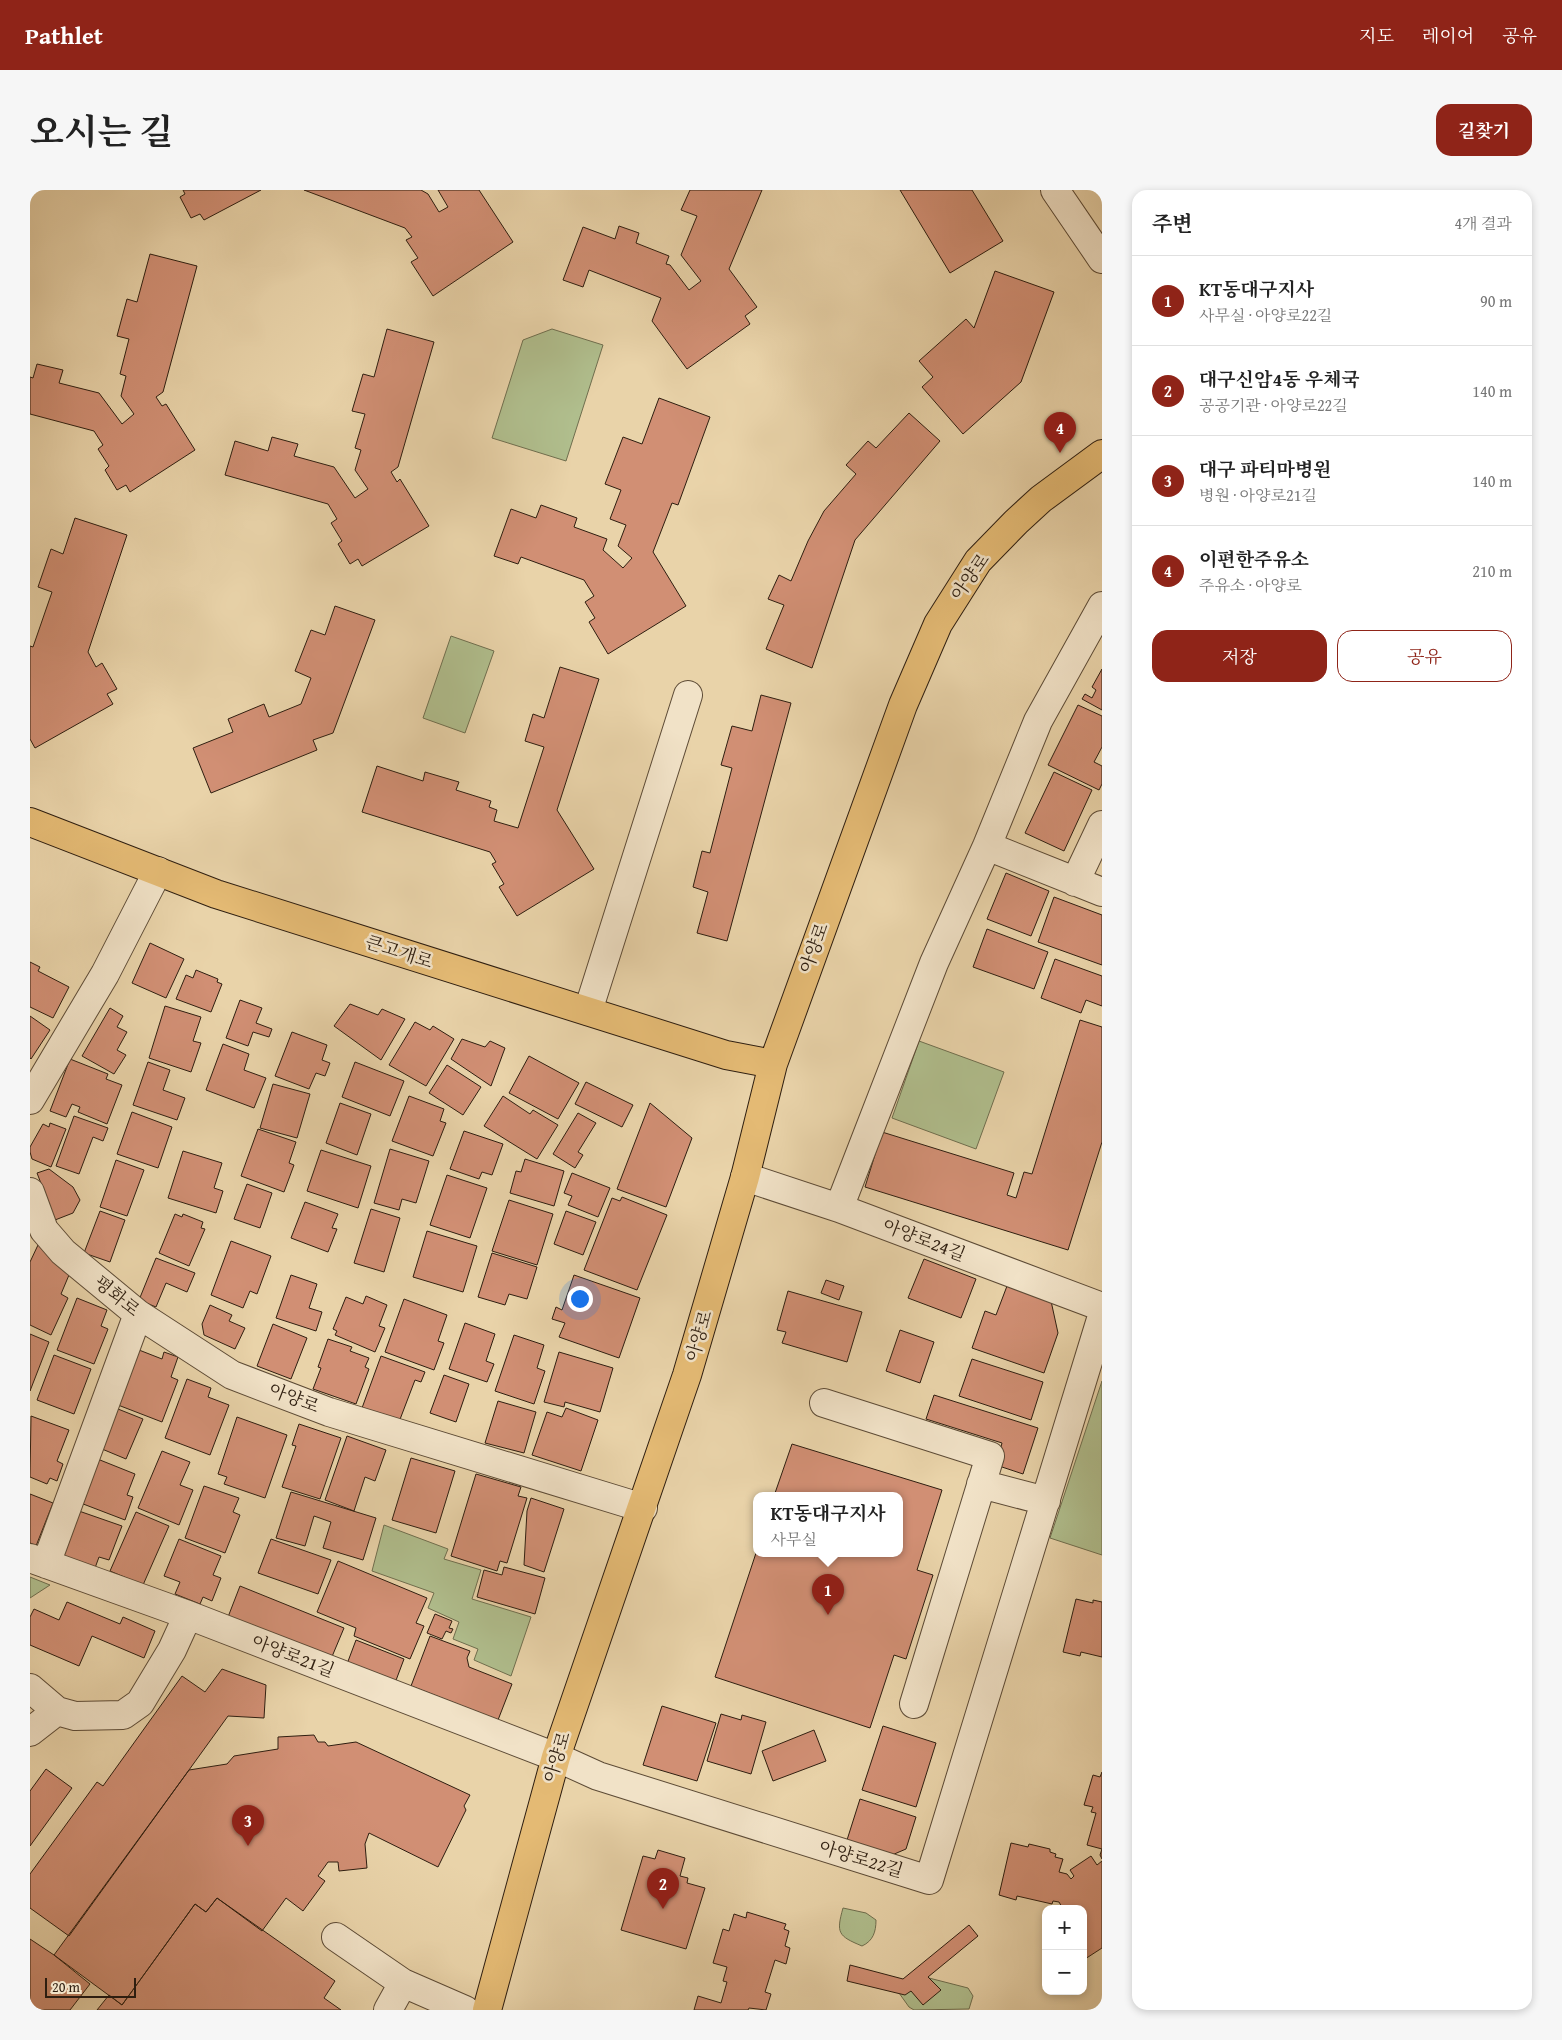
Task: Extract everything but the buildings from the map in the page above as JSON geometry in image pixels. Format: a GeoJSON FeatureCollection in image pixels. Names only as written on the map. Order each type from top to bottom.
{"type":"FeatureCollection","features":[{"type":"Feature","properties":{"kind":"main road","name":"아양로"},"geometry":{"type":"LineString","coordinates":[[487,2010],[556,1757],[643,1508],[687,1375],[746,1177],[773,1064],[903,705],[938,624],[978,561],[1041,499],[1102,454]]}},
{"type":"Feature","properties":{"kind":"main road","name":"큰고개로"},"geometry":{"type":"LineString","coordinates":[[30,822],[216,894],[726,1055],[773,1064]]}},
{"type":"Feature","properties":{"kind":"street"},"geometry":{"type":"LineString","coordinates":[[1055,190],[1102,259]]}},
{"type":"Feature","properties":{"kind":"street"},"geometry":{"type":"LineString","coordinates":[[839,1208],[934,963],[987,846],[1038,721],[1102,606]]}},
{"type":"Feature","properties":{"kind":"street"},"geometry":{"type":"LineString","coordinates":[[588,1012],[688,695]]}},
{"type":"Feature","properties":{"kind":"street"},"geometry":{"type":"LineString","coordinates":[[1075,882],[1102,825]]}},
{"type":"Feature","properties":{"kind":"street"},"geometry":{"type":"LineString","coordinates":[[987,846],[1102,892]]}},
{"type":"Feature","properties":{"kind":"street"},"geometry":{"type":"LineString","coordinates":[[30,1100],[105,974],[158,871]]}},
{"type":"Feature","properties":{"kind":"street","name":"아양로24길"},"geometry":{"type":"LineString","coordinates":[[746,1177],[839,1208],[1102,1307]]}},
{"type":"Feature","properties":{"kind":"street","name":"평화로"},"geometry":{"type":"LineString","coordinates":[[30,1192],[44,1230],[63,1252],[138,1314],[232,1375]]}},
{"type":"Feature","properties":{"kind":"street"},"geometry":{"type":"LineString","coordinates":[[38,1561],[138,1314]]}},
{"type":"Feature","properties":{"kind":"street"},"geometry":{"type":"LineString","coordinates":[[981,1484],[1046,1501],[1102,1316]]}},
{"type":"Feature","properties":{"kind":"street","name":"아양로"},"geometry":{"type":"LineString","coordinates":[[232,1375],[329,1412],[643,1508]]}},
{"type":"Feature","properties":{"kind":"street"},"geometry":{"type":"LineString","coordinates":[[824,1403],[990,1456],[914,1704]]}},
{"type":"Feature","properties":{"kind":"street","name":"아양로22길"},"geometry":{"type":"LineString","coordinates":[[556,1757],[598,1776],[929,1880],[1046,1501]]}},
{"type":"Feature","properties":{"kind":"street","name":"아양로21길"},"geometry":{"type":"LineString","coordinates":[[38,1561],[188,1616],[556,1757]]}},
{"type":"Feature","properties":{"kind":"street"},"geometry":{"type":"LineString","coordinates":[[30,1688],[57,1711],[75,1716],[122,1715],[140,1703],[172,1650],[188,1616]]}},
{"type":"Feature","properties":{"kind":"street"},"geometry":{"type":"LineString","coordinates":[[30,1732],[57,1711]]}},
{"type":"Feature","properties":{"kind":"street"},"geometry":{"type":"LineString","coordinates":[[336,1937],[403,1983],[465,2010]]}},
{"type":"Feature","properties":{"kind":"street"},"geometry":{"type":"LineString","coordinates":[[388,2010],[403,1983]]}},
{"type":"Feature","properties":{"kind":"green space"},"geometry":{"type":"Polygon","coordinates":[[[552,329],[603,345],[566,461],[492,438],[523,340],[552,329]]]}},
{"type":"Feature","properties":{"kind":"green space"},"geometry":{"type":"Polygon","coordinates":[[[451,636],[494,651],[465,733],[423,718],[451,636]]]}},
{"type":"Feature","properties":{"kind":"green space"},"geometry":{"type":"Polygon","coordinates":[[[919,1041],[1004,1072],[976,1149],[892,1118],[919,1041]]]}},
{"type":"Feature","properties":{"kind":"green space"},"geometry":{"type":"Polygon","coordinates":[[[1102,1381],[1102,1555],[1050,1538],[1102,1381]]]}},
{"type":"Feature","properties":{"kind":"green space"},"geometry":{"type":"Polygon","coordinates":[[[384,1525],[448,1549],[444,1559],[481,1570],[472,1599],[531,1617],[511,1676],[474,1660],[478,1649],[453,1639],[459,1622],[428,1608],[434,1593],[372,1571],[384,1525]]]}},
{"type":"Feature","properties":{"kind":"green space"},"geometry":{"type":"Polygon","coordinates":[[[30,1577],[50,1585],[30,1598],[30,1577]]]}},
{"type":"Feature","properties":{"kind":"green space"},"geometry":{"type":"Polygon","coordinates":[[[843,1908],[866,1913],[876,1920],[873,1936],[869,1942],[862,1946],[854,1943],[841,1933],[840,1923],[843,1908]]]}},
{"type":"Feature","properties":{"kind":"green space"},"geometry":{"type":"Polygon","coordinates":[[[929,1978],[968,1988],[973,1996],[969,2009],[914,2010],[909,2007],[899,1993],[929,1978]]]}},
{"type":"Feature","properties":{"kind":"place","name":"이편한주유소"},"geometry":{"type":"Point","coordinates":[1060,453]}},
{"type":"Feature","properties":{"kind":"place","name":"KT동대구지사"},"geometry":{"type":"Point","coordinates":[828,1615]}},
{"type":"Feature","properties":{"kind":"place","name":"대구 파티마병원"},"geometry":{"type":"Point","coordinates":[248,1846]}},
{"type":"Feature","properties":{"kind":"place","name":"대구신암4동 우체국"},"geometry":{"type":"Point","coordinates":[663,1909]}}]}
